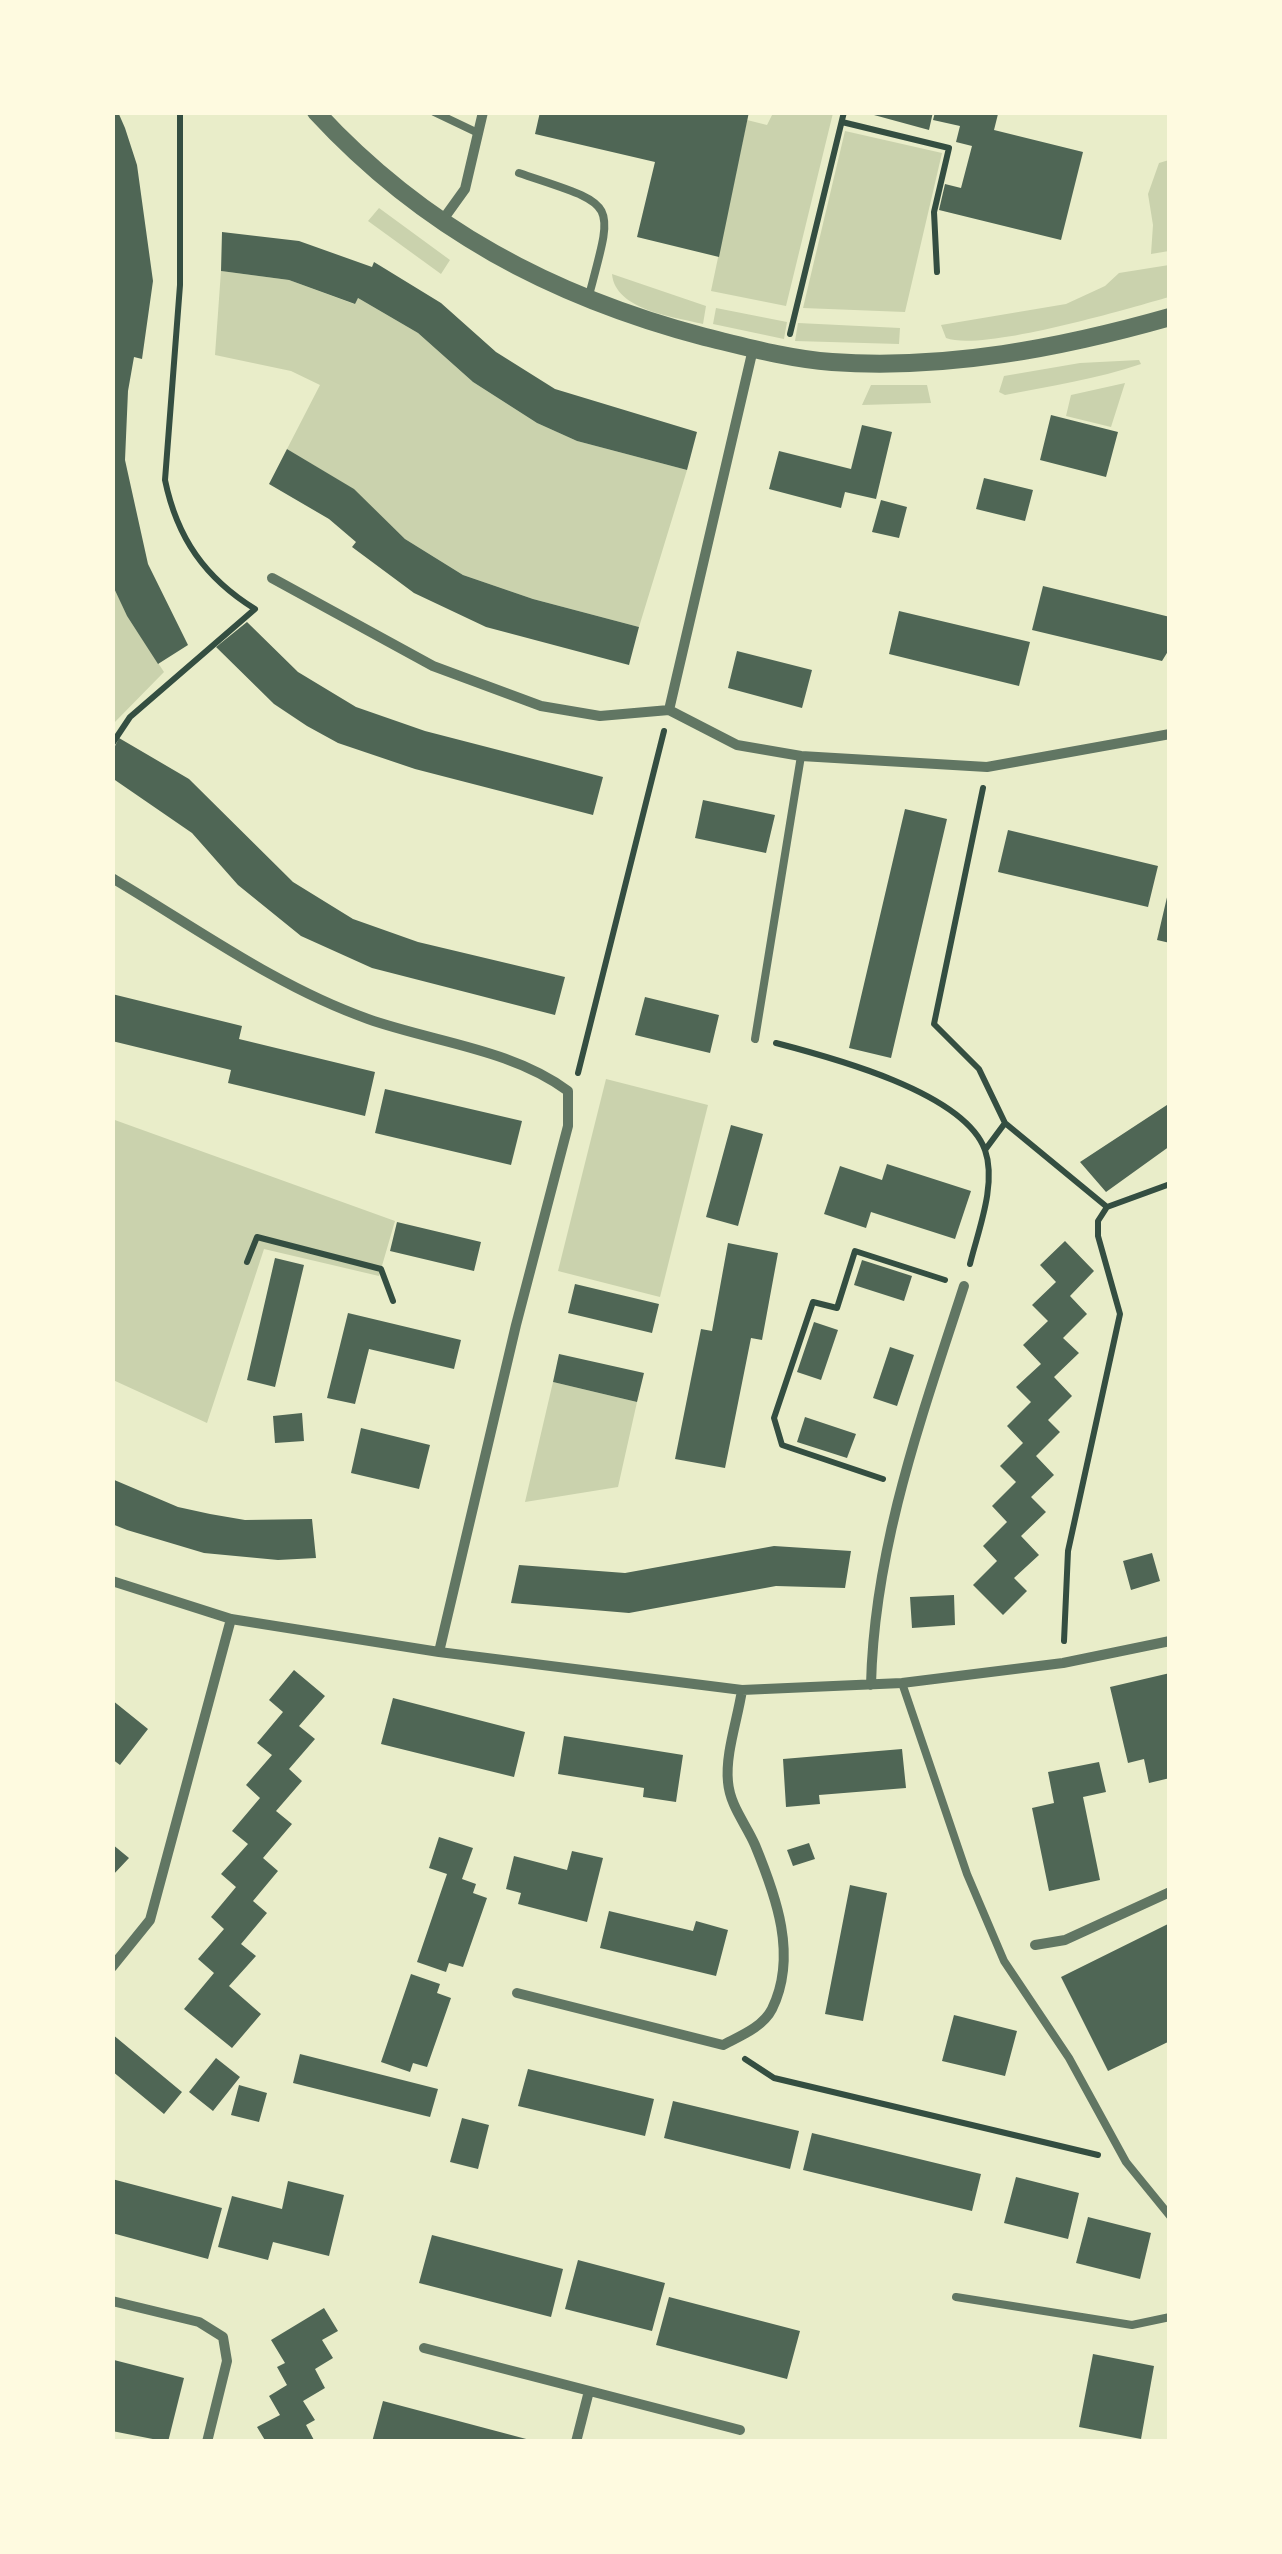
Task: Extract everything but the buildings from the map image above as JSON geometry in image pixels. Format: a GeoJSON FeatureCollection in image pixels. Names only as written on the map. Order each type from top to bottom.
{"type":"FeatureCollection","features":[{"type":"Feature","properties":{"kind":"street"},"geometry":{"type":"LineString","coordinates":[[316,112],[396,187],[496,258],[588,300],[754,349],[831,362],[927,362],[1081,342],[1170,317]]}},
{"type":"Feature","properties":{"kind":"street"},"geometry":{"type":"LineString","coordinates":[[442,221],[464,190],[484,112]]}},
{"type":"Feature","properties":{"kind":"street"},"geometry":{"type":"LineString","coordinates":[[669,710],[754,349]]}},
{"type":"Feature","properties":{"kind":"street"},"geometry":{"type":"LineString","coordinates":[[272,578],[433,666],[541,706],[600,716],[669,710],[737,745],[800,756],[987,767],[1170,734]]}},
{"type":"Feature","properties":{"kind":"street"},"geometry":{"type":"LineString","coordinates":[[112,878],[282,980],[366,1018],[542,1071],[568,1092],[568,1126],[516,1324],[439,1652]]}},
{"type":"Feature","properties":{"kind":"street"},"geometry":{"type":"LineString","coordinates":[[871,1685],[872,1636],[901,1485],[964,1286]]}},
{"type":"Feature","properties":{"kind":"street"},"geometry":{"type":"LineString","coordinates":[[112,1582],[230,1619],[439,1652],[742,1690],[902,1682],[1063,1663],[1170,1641]]}},
{"type":"Feature","properties":{"kind":"street"},"geometry":{"type":"LineString","coordinates":[[112,1967],[150,1920],[230,1619]]}},
{"type":"Feature","properties":{"kind":"street"},"geometry":{"type":"LineString","coordinates":[[518,1993],[723,2045],[753,2029],[771,2011],[785,1961],[778,1908],[727,1780],[742,1690]]}},
{"type":"Feature","properties":{"kind":"street"},"geometry":{"type":"LineString","coordinates":[[1035,1945],[1065,1940],[1170,1892]]}},
{"type":"Feature","properties":{"kind":"street"},"geometry":{"type":"LineString","coordinates":[[112,2301],[199,2322],[223,2337],[228,2360],[208,2442]]}},
{"type":"Feature","properties":{"kind":"street"},"geometry":{"type":"LineString","coordinates":[[424,2348],[740,2430]]}},
{"type":"Feature","properties":{"kind":"street"},"geometry":{"type":"LineString","coordinates":[[576,2442],[589,2391]]}},
{"type":"Feature","properties":{"kind":"lane"},"geometry":{"type":"LineString","coordinates":[[434,112],[478,133]]}},
{"type":"Feature","properties":{"kind":"lane"},"geometry":{"type":"LineString","coordinates":[[519,172],[585,195],[602,206],[608,226],[588,300]]}},
{"type":"Feature","properties":{"kind":"lane"},"geometry":{"type":"LineString","coordinates":[[755,1040],[800,756]]}},
{"type":"Feature","properties":{"kind":"lane"},"geometry":{"type":"LineString","coordinates":[[902,1682],[967,1874],[1004,1961],[1069,2058],[1126,2162],[1170,2216]]}},
{"type":"Feature","properties":{"kind":"lane"},"geometry":{"type":"LineString","coordinates":[[956,2297],[1132,2325],[1170,2317]]}},
{"type":"Feature","properties":{"kind":"path"},"geometry":{"type":"LineString","coordinates":[[112,744],[130,716],[256,610],[214,580],[195,556],[170,508],[164,480],[180,285],[180,112]]}},
{"type":"Feature","properties":{"kind":"path"},"geometry":{"type":"LineString","coordinates":[[785,354],[844,112]]}},
{"type":"Feature","properties":{"kind":"path"},"geometry":{"type":"LineString","coordinates":[[842,122],[949,148],[934,212],[937,272]]}},
{"type":"Feature","properties":{"kind":"path"},"geometry":{"type":"LineString","coordinates":[[568,1092],[584,1062],[669,710]]}},
{"type":"Feature","properties":{"kind":"path"},"geometry":{"type":"LineString","coordinates":[[987,767],[934,1024],[978,1070],[1005,1122],[1107,1206]]}},
{"type":"Feature","properties":{"kind":"path"},"geometry":{"type":"LineString","coordinates":[[755,1040],[872,1068],[960,1118],[985,1150],[987,1194],[964,1286],[855,1251],[837,1308],[813,1302],[774,1418],[782,1445],[901,1485]]}},
{"type":"Feature","properties":{"kind":"path"},"geometry":{"type":"LineString","coordinates":[[985,1150],[1005,1122]]}},
{"type":"Feature","properties":{"kind":"path"},"geometry":{"type":"LineString","coordinates":[[1063,1663],[1068,1551],[1120,1314],[1098,1236],[1098,1222],[1107,1206],[1170,1184]]}},
{"type":"Feature","properties":{"kind":"path"},"geometry":{"type":"LineString","coordinates":[[247,1262],[256,1237],[381,1269],[393,1301]]}},
{"type":"Feature","properties":{"kind":"path"},"geometry":{"type":"LineString","coordinates":[[723,2045],[774,2078],[1126,2162]]}},
{"type":"Feature","properties":{"kind":"green space"},"geometry":{"type":"Polygon","coordinates":[[[773,113],[833,113],[786,306],[711,291],[747,120],[767,125],[773,113]]]}},
{"type":"Feature","properties":{"kind":"green space"},"geometry":{"type":"Polygon","coordinates":[[[845,131],[942,153],[905,312],[803,308],[845,131]]]}},
{"type":"Feature","properties":{"kind":"green space"},"geometry":{"type":"Polygon","coordinates":[[[1169,160],[1169,251],[1151,254],[1153,225],[1148,194],[1159,163],[1169,160]]]}},
{"type":"Feature","properties":{"kind":"green space"},"geometry":{"type":"Polygon","coordinates":[[[379,208],[450,260],[441,274],[368,221],[379,208]]]}},
{"type":"Feature","properties":{"kind":"green space"},"geometry":{"type":"Polygon","coordinates":[[[1169,265],[1169,297],[1089,319],[964,341],[946,338],[941,325],[1066,304],[1105,286],[1119,273],[1169,265]]]}},
{"type":"Feature","properties":{"kind":"green space"},"geometry":{"type":"Polygon","coordinates":[[[221,271],[289,280],[354,304],[358,298],[418,333],[473,382],[537,423],[577,441],[687,470],[639,627],[533,599],[463,575],[405,539],[353,489],[287,449],[320,385],[291,371],[215,355],[221,271]]]}},
{"type":"Feature","properties":{"kind":"green space"},"geometry":{"type":"Polygon","coordinates":[[[612,274],[706,306],[703,324],[634,304],[623,296],[612,274]]]}},
{"type":"Feature","properties":{"kind":"green space"},"geometry":{"type":"Polygon","coordinates":[[[716,308],[787,322],[784,339],[713,324],[716,308]]]}},
{"type":"Feature","properties":{"kind":"green space"},"geometry":{"type":"Polygon","coordinates":[[[798,323],[900,328],[899,344],[795,341],[798,323]]]}},
{"type":"Feature","properties":{"kind":"green space"},"geometry":{"type":"Polygon","coordinates":[[[1139,360],[1141,364],[1090,378],[1005,395],[999,392],[1004,376],[1080,363],[1139,360]]]}},
{"type":"Feature","properties":{"kind":"green space"},"geometry":{"type":"Polygon","coordinates":[[[1125,383],[1111,427],[1066,416],[1071,395],[1125,383]]]}},
{"type":"Feature","properties":{"kind":"green space"},"geometry":{"type":"Polygon","coordinates":[[[871,385],[927,385],[931,403],[862,405],[871,385]]]}},
{"type":"Feature","properties":{"kind":"green space"},"geometry":{"type":"Polygon","coordinates":[[[112,584],[127,616],[164,672],[113,724],[112,584]]]}},
{"type":"Feature","properties":{"kind":"green space"},"geometry":{"type":"Polygon","coordinates":[[[606,1079],[708,1105],[660,1297],[558,1271],[606,1079]]]}},
{"type":"Feature","properties":{"kind":"green space"},"geometry":{"type":"Polygon","coordinates":[[[112,1119],[395,1221],[379,1276],[264,1249],[207,1423],[113,1380],[112,1119]]]}},
{"type":"Feature","properties":{"kind":"green space"},"geometry":{"type":"Polygon","coordinates":[[[553,1382],[637,1402],[618,1487],[525,1502],[553,1382]]]}}]}
